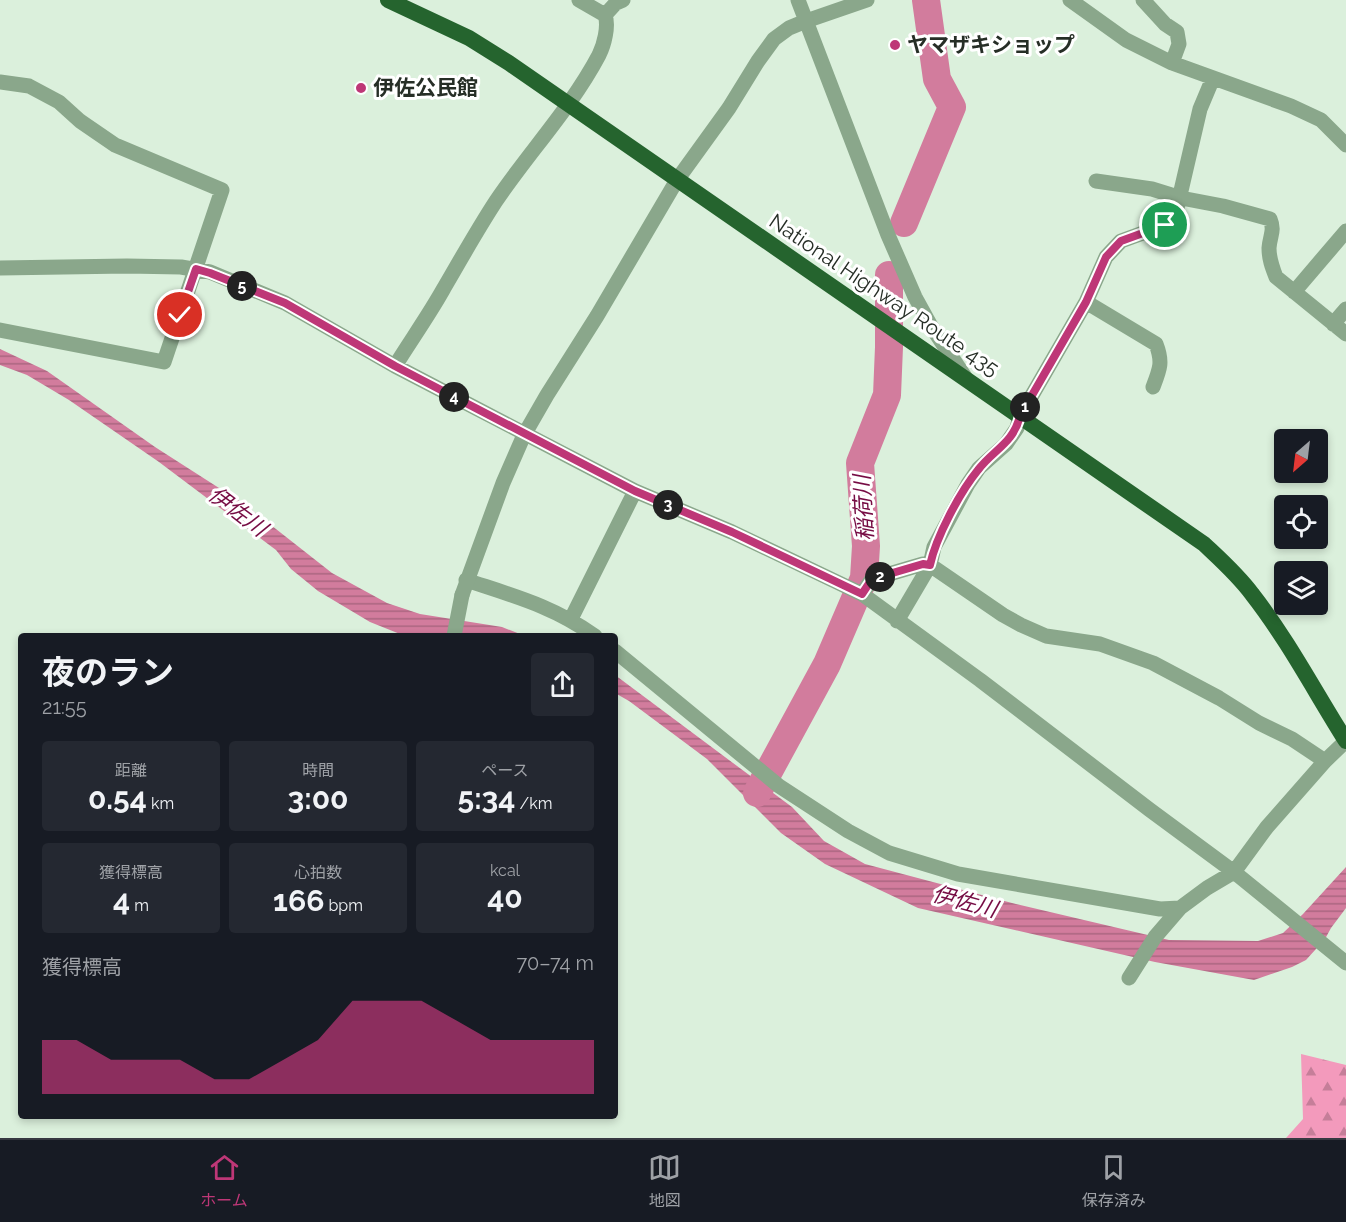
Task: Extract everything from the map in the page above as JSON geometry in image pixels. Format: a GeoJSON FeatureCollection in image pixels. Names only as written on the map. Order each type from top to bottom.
{"type":"FeatureCollection","features":[{"type":"Feature","properties":{"kind":"highway","name":"National Highway Route 435"},"geometry":{"type":"LineString","coordinates":[[388,0],[469,38],[1204,544],[1228,566],[1270,618],[1346,741]]}},
{"type":"Feature","properties":{"kind":"street"},"geometry":{"type":"LineString","coordinates":[[395,366],[444,290],[465,250],[497,200],[568,105],[600,53],[606,33],[607,19],[605,15],[579,0]]}},
{"type":"Feature","properties":{"kind":"street"},"geometry":{"type":"LineString","coordinates":[[605,15],[616,3],[623,0]]}},
{"type":"Feature","properties":{"kind":"street"},"geometry":{"type":"LineString","coordinates":[[798,0],[888,235],[915,297],[931,326],[966,378]]}},
{"type":"Feature","properties":{"kind":"street"},"geometry":{"type":"LineString","coordinates":[[455,633],[464,587],[503,483],[524,435],[677,180],[774,39],[789,28],[867,0]]}},
{"type":"Feature","properties":{"kind":"street"},"geometry":{"type":"LineString","coordinates":[[1070,0],[1126,40],[1172,63],[1291,106],[1321,120],[1346,145]]}},
{"type":"Feature","properties":{"kind":"street"},"geometry":{"type":"LineString","coordinates":[[1143,0],[1165,24],[1177,32],[1179,44],[1172,63]]}},
{"type":"Feature","properties":{"kind":"street"},"geometry":{"type":"LineString","coordinates":[[897,621],[930,565],[934,547],[968,484],[979,468],[1006,444],[1017,428],[1020,416],[1086,302],[1106,257],[1121,241],[1165,225],[1177,208],[1200,109],[1213,78]]}},
{"type":"Feature","properties":{"kind":"street"},"geometry":{"type":"LineString","coordinates":[[0,82],[29,86],[59,102],[80,121],[115,145],[222,190],[164,362],[0,330]]}},
{"type":"Feature","properties":{"kind":"street"},"geometry":{"type":"LineString","coordinates":[[1096,181],[1152,189],[1270,219],[1274,227],[1269,247],[1270,264],[1276,277],[1346,334]]}},
{"type":"Feature","properties":{"kind":"street"},"geometry":{"type":"LineString","coordinates":[[1293,292],[1346,231]]}},
{"type":"Feature","properties":{"kind":"street"},"geometry":{"type":"LineString","coordinates":[[0,268],[127,266],[196,269],[210,273],[285,303],[395,366],[635,491],[732,532],[862,594],[1234,872],[1346,963]]}},
{"type":"Feature","properties":{"kind":"street"},"geometry":{"type":"LineString","coordinates":[[1086,302],[1156,344],[1160,355],[1160,368],[1153,387]]}},
{"type":"Feature","properties":{"kind":"street"},"geometry":{"type":"LineString","coordinates":[[1333,324],[1346,309]]}},
{"type":"Feature","properties":{"kind":"street"},"geometry":{"type":"LineString","coordinates":[[571,619],[635,491]]}},
{"type":"Feature","properties":{"kind":"street"},"geometry":{"type":"LineString","coordinates":[[862,594],[872,579],[923,564],[930,565],[1021,625],[1046,636],[1100,644],[1153,663],[1292,739],[1325,761]]}},
{"type":"Feature","properties":{"kind":"street"},"geometry":{"type":"LineString","coordinates":[[464,587],[535,603],[571,619],[591,633]]}},
{"type":"Feature","properties":{"kind":"street"},"geometry":{"type":"LineString","coordinates":[[618,653],[779,786],[848,831],[889,853],[958,874],[1176,913]]}},
{"type":"Feature","properties":{"kind":"street"},"geometry":{"type":"LineString","coordinates":[[1129,978],[1155,937],[1176,913],[1207,888],[1234,872],[1267,827],[1325,761],[1346,741]]}},
{"type":"Feature","properties":{"kind":"green space"},"geometry":{"type":"Polygon","coordinates":[[[1301,1054],[1346,1065],[1346,1138],[1286,1138],[1303,1119],[1301,1054]]]}},
{"type":"Feature","properties":{"kind":"water","name":"伊佐川"},"geometry":{"type":"Polygon","coordinates":[[[0,349],[47,371],[155,447],[244,504],[332,573],[387,603],[420,614],[502,627],[517,633],[398,633],[370,622],[318,591],[291,569],[276,550],[159,462],[69,400],[27,375],[0,365],[0,349]]]}},
{"type":"Feature","properties":{"kind":"water","name":"伊佐川"},"geometry":{"type":"Polygon","coordinates":[[[618,677],[792,807],[824,841],[865,864],[1012,903],[1169,940],[1258,941],[1283,933],[1346,867],[1346,908],[1325,939],[1306,960],[1254,980],[1155,962],[918,908],[825,864],[781,833],[707,759],[618,695],[618,677]]]}},
{"type":"Feature","properties":{"kind":"waterway","name":"稲荷川"},"geometry":{"type":"LineString","coordinates":[[904,223],[952,107],[937,79],[926,0]]}},
{"type":"Feature","properties":{"kind":"waterway","name":"稲荷川"},"geometry":{"type":"LineString","coordinates":[[757,793],[827,664],[864,578],[866,546],[860,463],[887,395],[889,275]]}},
{"type":"Feature","properties":{"kind":"place","name":"ヤマザキショップ"},"geometry":{"type":"Point","coordinates":[895,45]}},
{"type":"Feature","properties":{"kind":"place","name":"伊佐公民館"},"geometry":{"type":"Point","coordinates":[361,88]}},
{"type":"Feature","properties":{"kind":"route"},"geometry":{"type":"LineString","coordinates":[[180,315],[196,269],[285,303],[395,366],[635,491],[732,532],[862,594],[872,579],[923,564],[930,565],[934,547],[968,484],[979,468],[1006,444],[1017,428],[1020,416],[1086,302],[1106,257],[1121,241],[1165,225]]}}]}
